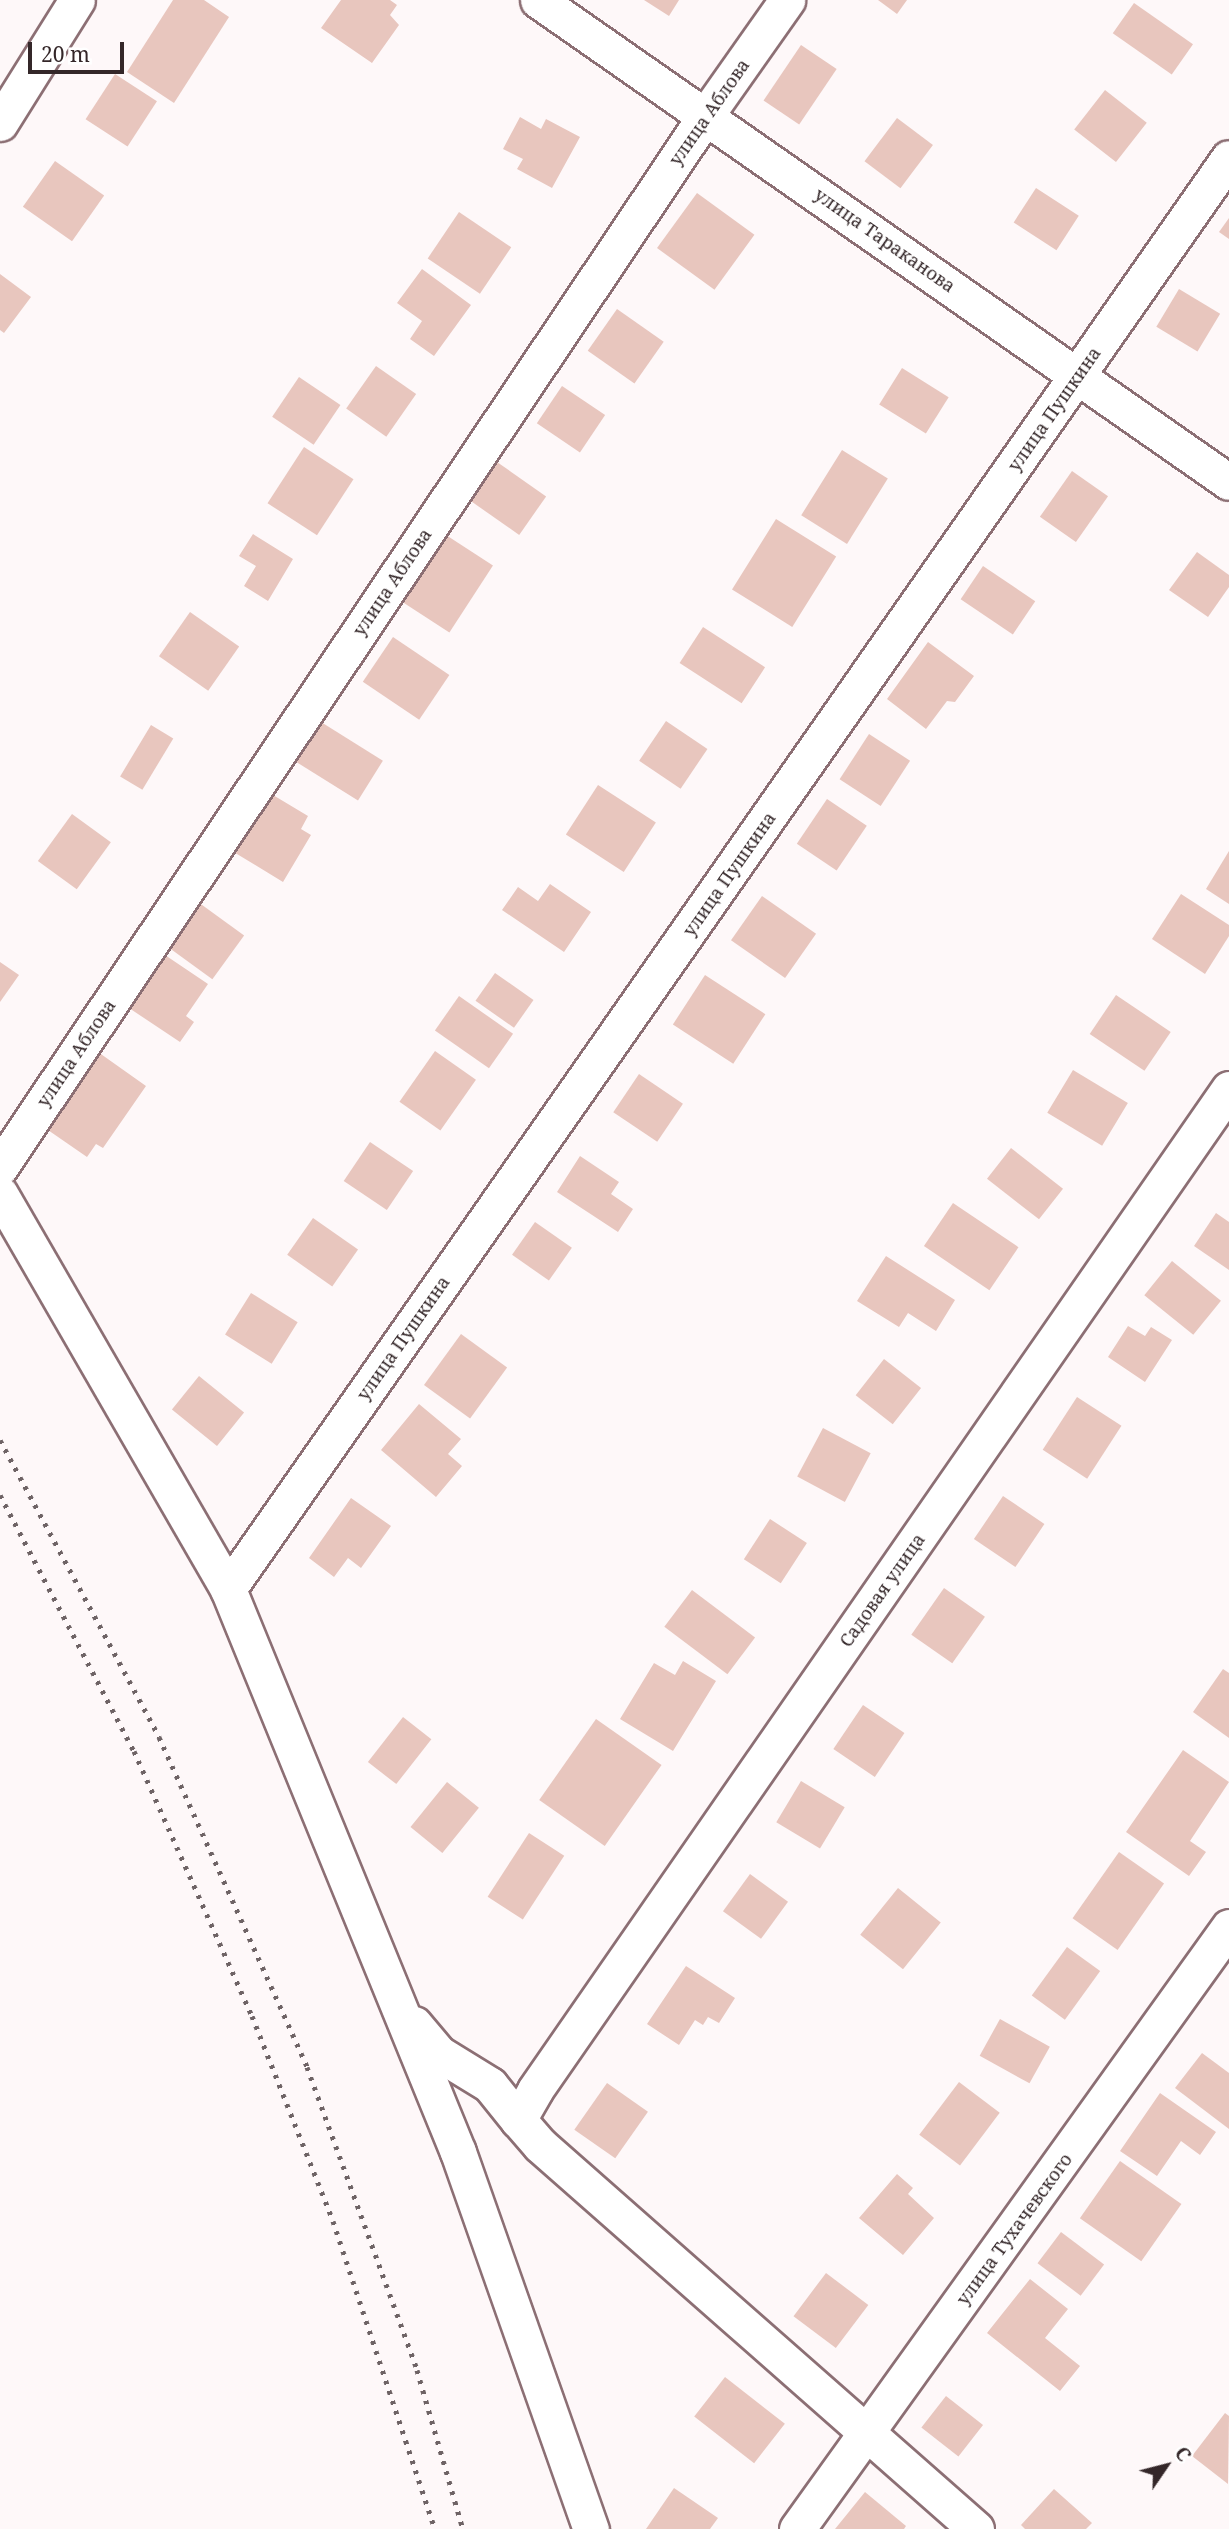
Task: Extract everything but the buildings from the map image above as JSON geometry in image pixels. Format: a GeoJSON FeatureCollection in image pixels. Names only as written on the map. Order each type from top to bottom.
{"type":"FeatureCollection","features":[{"type":"Feature","properties":{"kind":"street"},"geometry":{"type":"LineString","coordinates":[[0,123],[77,0]]}},
{"type":"Feature","properties":{"kind":"street","name":"улица Тараканова"},"geometry":{"type":"LineString","coordinates":[[538,0],[1229,482]]}},
{"type":"Feature","properties":{"kind":"street","name":"улица Аблова"},"geometry":{"type":"LineString","coordinates":[[0,1167],[706,115],[787,0]]}},
{"type":"Feature","properties":{"kind":"street","name":"улица Пушкина"},"geometry":{"type":"LineString","coordinates":[[228,1589],[1229,158]]}},
{"type":"Feature","properties":{"kind":"street","name":"Садовая улица"},"geometry":{"type":"LineString","coordinates":[[518,2120],[535,2090],[1229,1089]]}},
{"type":"Feature","properties":{"kind":"street"},"geometry":{"type":"LineString","coordinates":[[0,1194],[228,1589],[458,2152],[591,2529]]}},
{"type":"Feature","properties":{"kind":"street","name":"улица Тухачевского"},"geometry":{"type":"LineString","coordinates":[[797,2529],[1229,1927]]}},
{"type":"Feature","properties":{"kind":"street"},"geometry":{"type":"LineString","coordinates":[[396,2000],[438,2053],[490,2085],[540,2145],[976,2529]]}},
{"type":"Feature","properties":{"kind":"railway"},"geometry":{"type":"LineString","coordinates":[[0,1440],[159,1737],[307,2067],[417,2370],[463,2529]]}},
{"type":"Feature","properties":{"kind":"railway"},"geometry":{"type":"LineString","coordinates":[[0,1495],[134,1751],[252,2016],[333,2221],[435,2529]]}}]}
